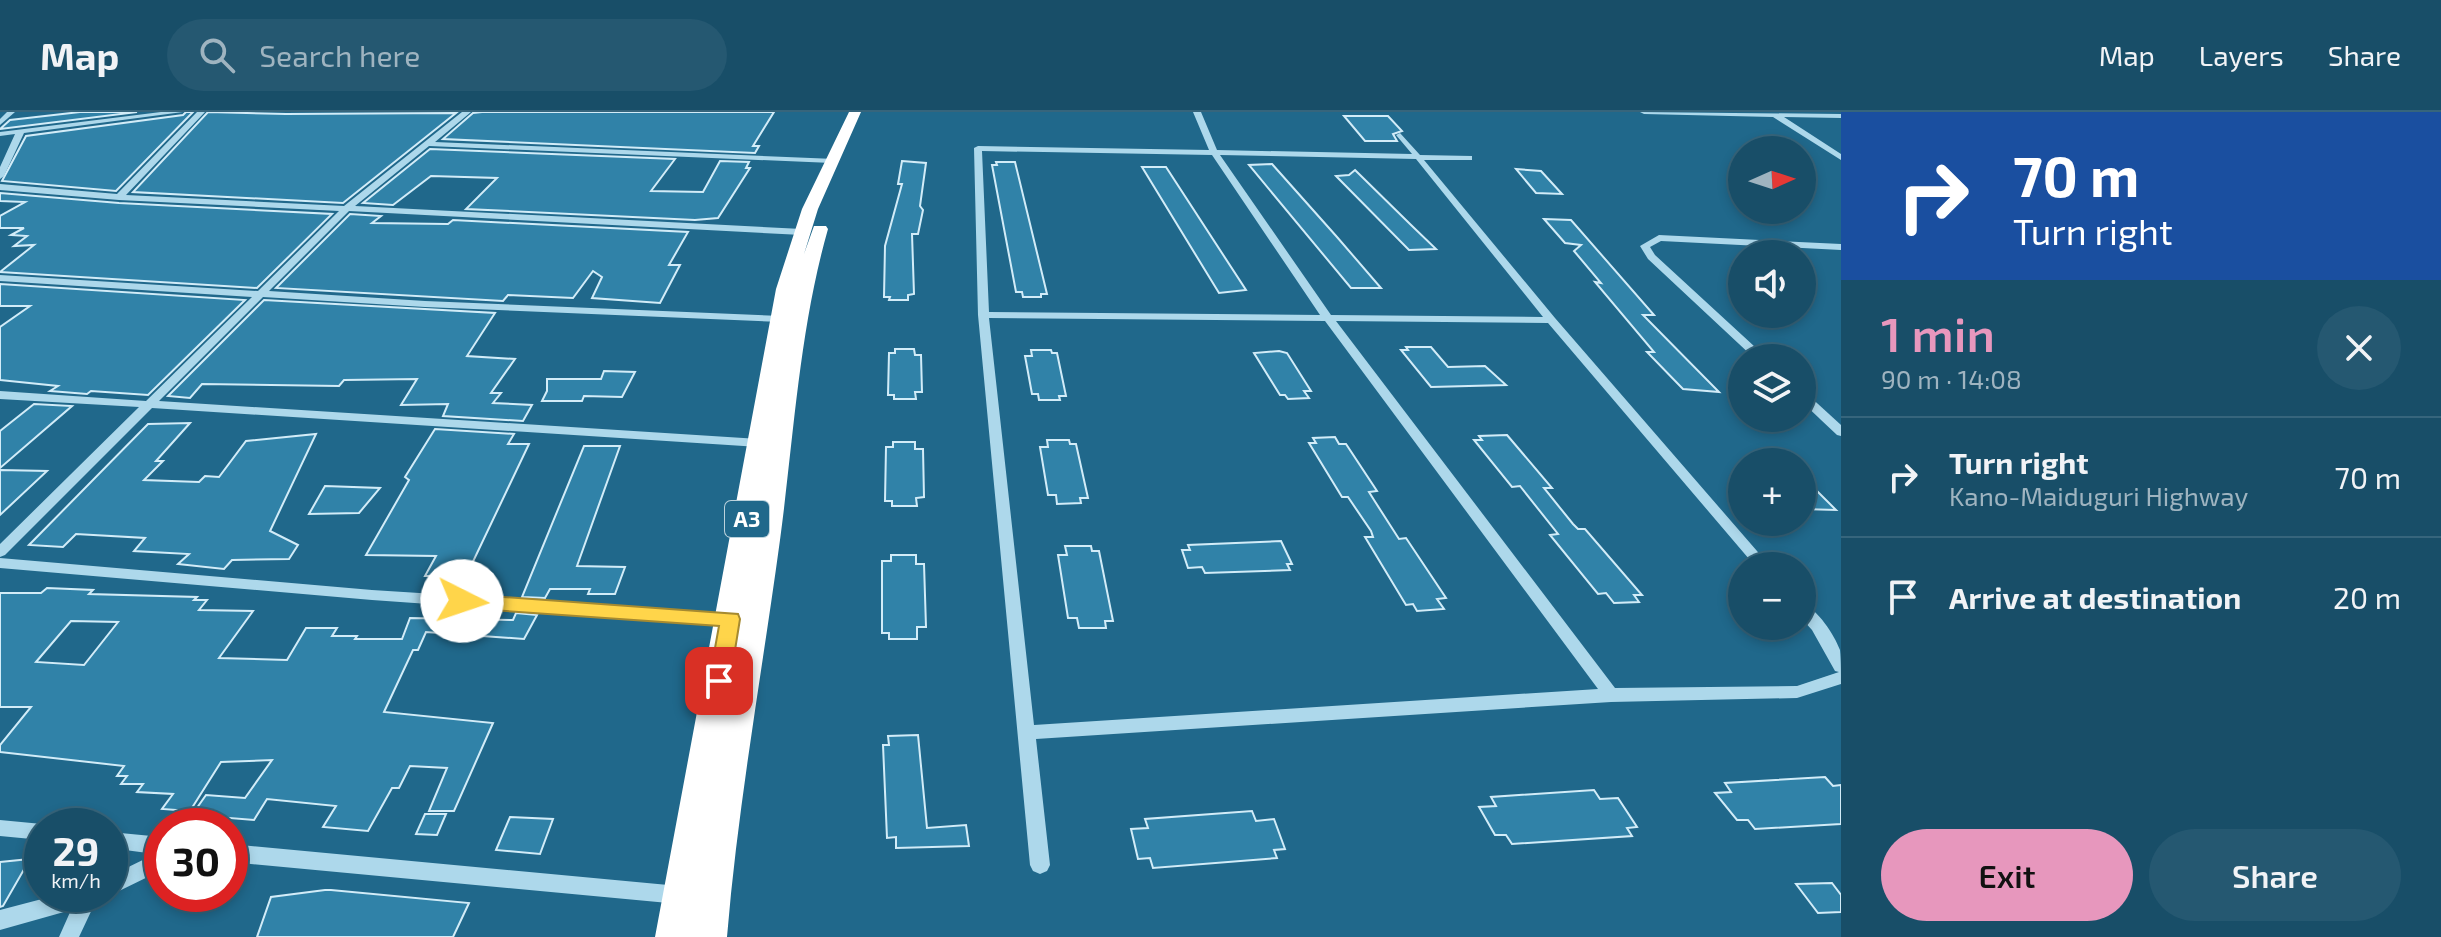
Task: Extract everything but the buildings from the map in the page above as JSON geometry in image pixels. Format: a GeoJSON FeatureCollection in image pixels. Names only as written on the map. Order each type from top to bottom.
{"type":"FeatureCollection","features":[{"type":"Feature","properties":{"kind":"highway","name":"A3"},"geometry":{"type":"LineString","coordinates":[[673,937],[792,261],[855,112]]}},
{"type":"Feature","properties":{"kind":"highway","name":"A3"},"geometry":{"type":"LineString","coordinates":[[709,937],[718,840],[767,543],[802,294],[826,210],[868,112]]}},
{"type":"Feature","properties":{"kind":"street"},"geometry":{"type":"LineString","coordinates":[[0,123],[11,112]]}},
{"type":"Feature","properties":{"kind":"street"},"geometry":{"type":"LineString","coordinates":[[0,134],[179,112]]}},
{"type":"Feature","properties":{"kind":"street"},"geometry":{"type":"LineString","coordinates":[[119,197],[201,112]]}},
{"type":"Feature","properties":{"kind":"street"},"geometry":{"type":"LineString","coordinates":[[0,552],[346,209],[467,112]]}},
{"type":"Feature","properties":{"kind":"street"},"geometry":{"type":"LineString","coordinates":[[1197,112],[1214,152],[1330,321],[1611,695]]}},
{"type":"Feature","properties":{"kind":"street"},"geometry":{"type":"LineString","coordinates":[[1644,112],[1841,116]]}},
{"type":"Feature","properties":{"kind":"street"},"geometry":{"type":"LineString","coordinates":[[1773,114],[1841,158]]}},
{"type":"Feature","properties":{"kind":"street"},"geometry":{"type":"LineString","coordinates":[[0,176],[21,131]]}},
{"type":"Feature","properties":{"kind":"street"},"geometry":{"type":"LineString","coordinates":[[1400,135],[1551,320],[1751,552]]}},
{"type":"Feature","properties":{"kind":"street"},"geometry":{"type":"LineString","coordinates":[[428,144],[832,161]]}},
{"type":"Feature","properties":{"kind":"street"},"geometry":{"type":"LineString","coordinates":[[1040,865],[983,315],[978,148],[1469,158]]}},
{"type":"Feature","properties":{"kind":"street"},"geometry":{"type":"LineString","coordinates":[[0,187],[119,197],[802,232]]}},
{"type":"Feature","properties":{"kind":"street"},"geometry":{"type":"LineString","coordinates":[[1746,344],[1651,257],[1645,246],[1659,238],[1841,247]]}},
{"type":"Feature","properties":{"kind":"street"},"geometry":{"type":"LineString","coordinates":[[0,278],[531,310],[781,319]]}},
{"type":"Feature","properties":{"kind":"street"},"geometry":{"type":"LineString","coordinates":[[983,315],[1330,321],[1551,320]]}},
{"type":"Feature","properties":{"kind":"street"},"geometry":{"type":"LineString","coordinates":[[0,395],[759,443]]}},
{"type":"Feature","properties":{"kind":"street"},"geometry":{"type":"LineString","coordinates":[[1816,409],[1841,432]]}},
{"type":"Feature","properties":{"kind":"street"},"geometry":{"type":"LineString","coordinates":[[0,563],[372,595],[730,619]]}},
{"type":"Feature","properties":{"kind":"street"},"geometry":{"type":"LineString","coordinates":[[1816,624],[1841,667]]}},
{"type":"Feature","properties":{"kind":"street"},"geometry":{"type":"LineString","coordinates":[[1026,733],[1611,695],[1797,692],[1841,678]]}},
{"type":"Feature","properties":{"kind":"street"},"geometry":{"type":"LineString","coordinates":[[0,828],[24,830]]}},
{"type":"Feature","properties":{"kind":"street"},"geometry":{"type":"LineString","coordinates":[[248,855],[680,895]]}},
{"type":"Feature","properties":{"kind":"street"},"geometry":{"type":"LineString","coordinates":[[0,920],[30,912]]}},
{"type":"Feature","properties":{"kind":"street"},"geometry":{"type":"LineString","coordinates":[[69,937],[82,912]]}},
{"type":"Feature","properties":{"kind":"route"},"geometry":{"type":"LineString","coordinates":[[462,601],[730,619],[719,681]]}}]}
